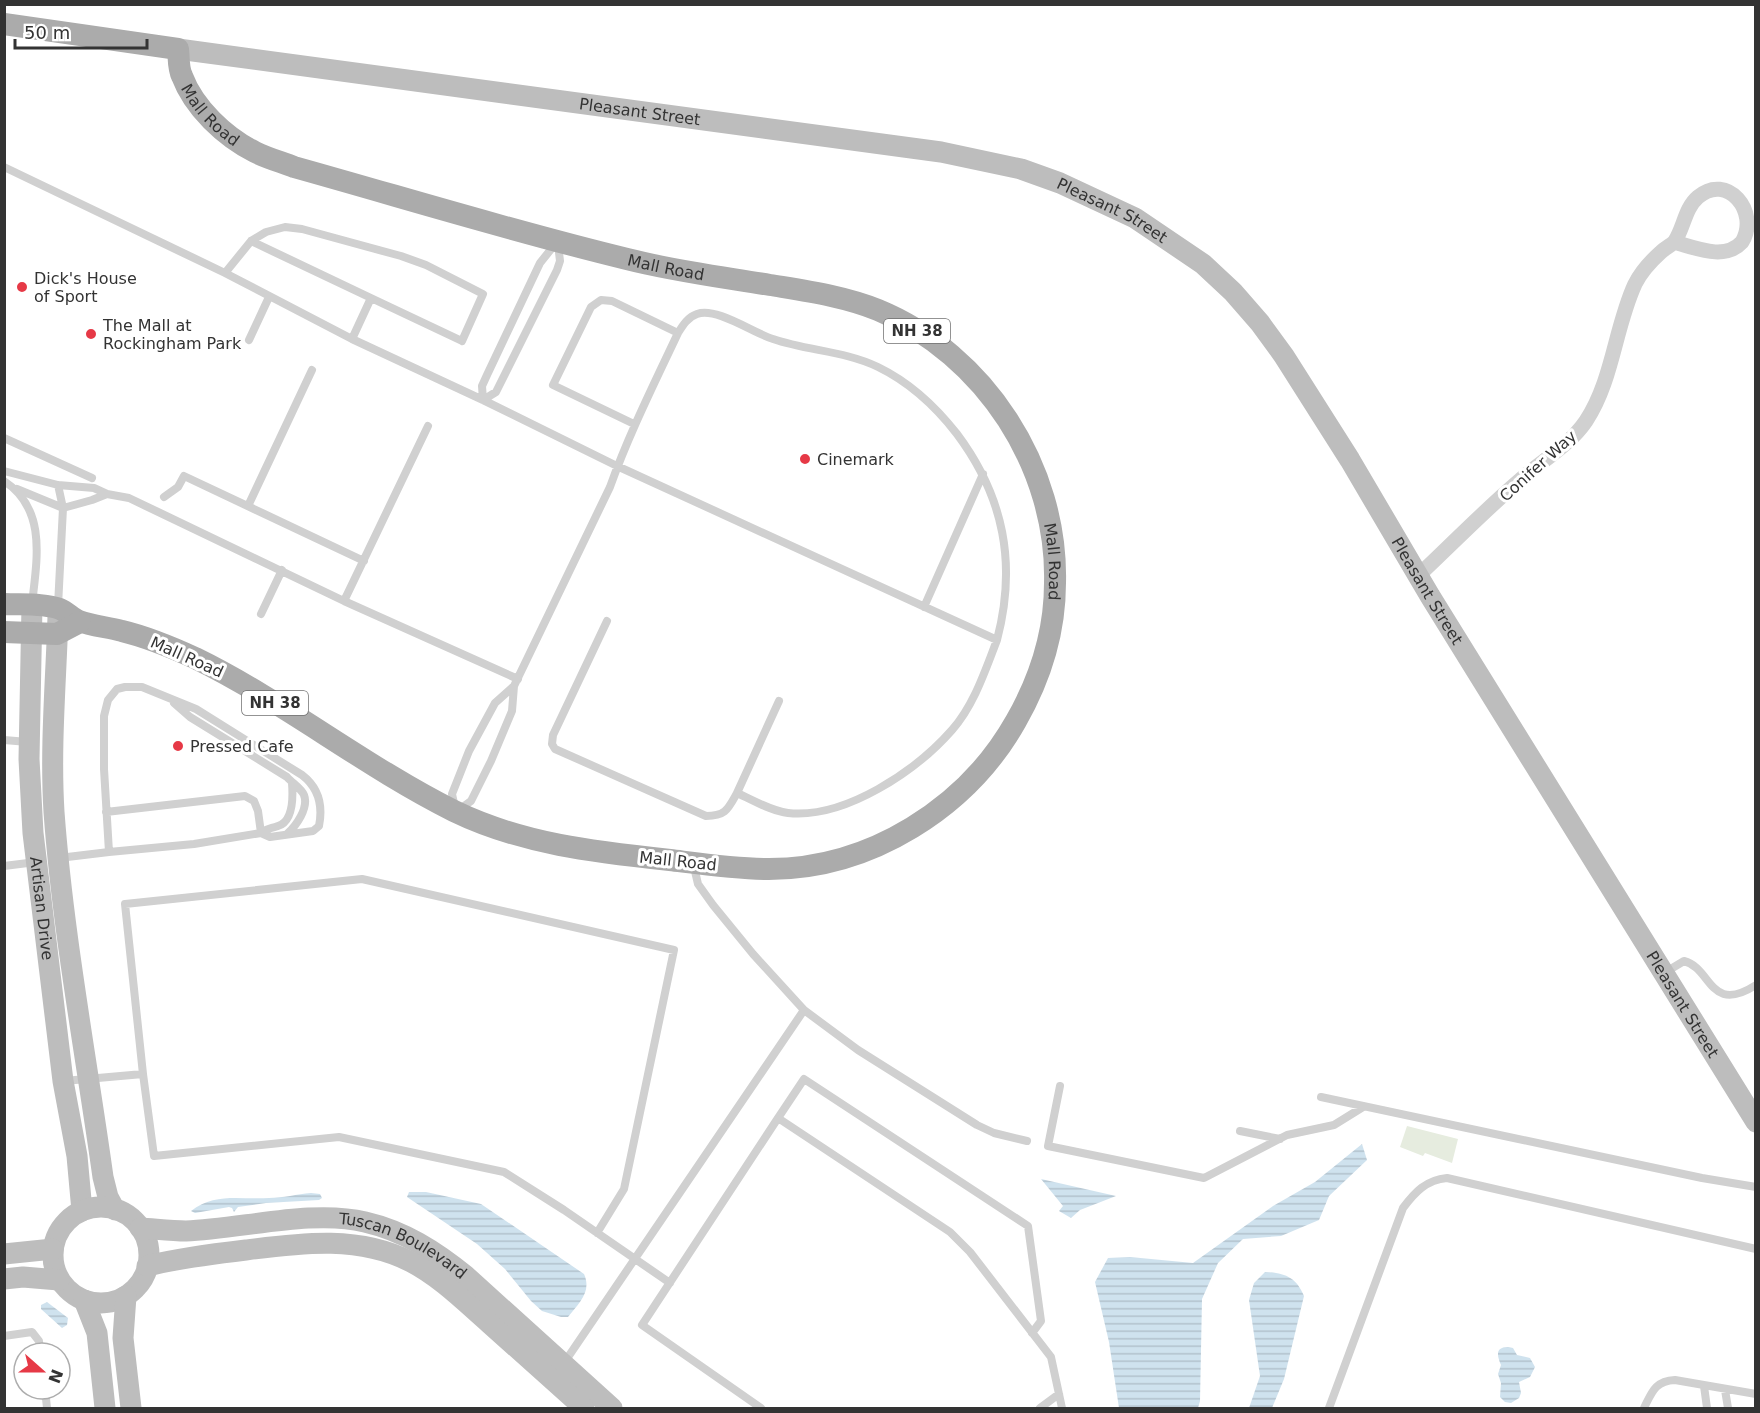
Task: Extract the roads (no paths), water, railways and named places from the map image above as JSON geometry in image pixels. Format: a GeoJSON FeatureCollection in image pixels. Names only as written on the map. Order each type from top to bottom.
{"type":"FeatureCollection","features":[{"type":"Feature","properties":{"kind":"main road","name":"Pleasant Street"},"geometry":{"type":"LineString","coordinates":[[4,24],[941,152],[1022,169],[1060,183],[1135,218],[1203,264],[1233,292],[1284,356],[1755,1122]]}},
{"type":"Feature","properties":{"kind":"main road","name":"Mall Road"},"geometry":{"type":"LineString","coordinates":[[4,604],[58,608],[80,622],[150,639],[194,658],[232,677],[387,774],[456,812],[491,827],[535,841],[594,851],[693,863],[769,869],[794,867],[839,858],[870,848],[904,833],[945,804],[965,788],[997,751],[1018,718],[1037,678],[1054,609],[1056,581],[1051,530],[1037,479],[1027,454],[999,407],[984,388],[948,352],[885,313],[834,297],[651,264],[558,241],[294,167],[257,153],[223,131],[196,101],[181,76],[178,49]]}},
{"type":"Feature","properties":{"kind":"main road","name":"Artisan Drive"},"geometry":{"type":"LineString","coordinates":[[32,605],[30,742],[33,833],[63,1081],[77,1156],[81,1211]]}},
{"type":"Feature","properties":{"kind":"main road","name":"Artisan Drive"},"geometry":{"type":"LineString","coordinates":[[58,608],[53,756],[58,858],[103,1177],[108,1197],[115,1210]]}},
{"type":"Feature","properties":{"kind":"main road"},"geometry":{"type":"LineString","coordinates":[[4,632],[57,634],[80,622]]}},
{"type":"Feature","properties":{"kind":"main road"},"geometry":{"type":"LineString","coordinates":[[92,1208],[115,1210],[129,1217],[140,1228],[146,1240],[147,1266],[141,1281],[126,1296],[116,1301],[100,1303],[84,1300],[70,1292],[59,1280],[54,1265],[53,1249],[58,1233],[68,1220],[81,1211],[92,1208]]}},
{"type":"Feature","properties":{"kind":"main road","name":"Tuscan Boulevard"},"geometry":{"type":"LineString","coordinates":[[140,1228],[186,1231],[329,1218],[365,1221],[404,1235],[441,1256],[466,1276],[557,1371],[584,1408]]}},
{"type":"Feature","properties":{"kind":"main road","name":"Tuscan Boulevard"},"geometry":{"type":"LineString","coordinates":[[147,1266],[180,1258],[307,1243],[336,1243],[388,1253],[410,1262],[435,1277],[557,1371],[612,1408]]}},
{"type":"Feature","properties":{"kind":"main road"},"geometry":{"type":"LineString","coordinates":[[4,1254],[53,1249]]}},
{"type":"Feature","properties":{"kind":"main road"},"geometry":{"type":"LineString","coordinates":[[4,1279],[23,1277],[59,1280]]}},
{"type":"Feature","properties":{"kind":"main road"},"geometry":{"type":"LineString","coordinates":[[126,1296],[123,1338],[131,1408]]}},
{"type":"Feature","properties":{"kind":"main road"},"geometry":{"type":"LineString","coordinates":[[84,1300],[97,1333],[105,1408]]}},
{"type":"Feature","properties":{"kind":"street","name":"Conifer Way"},"geometry":{"type":"LineString","coordinates":[[1419,575],[1519,481],[1572,438],[1586,420],[1601,388],[1636,282],[1650,263],[1674,242],[1690,207],[1699,196],[1709,190],[1721,189],[1744,200],[1750,211],[1751,224],[1746,238],[1736,248],[1723,252],[1707,251],[1674,242]]}},
{"type":"Feature","properties":{"kind":"lane"},"geometry":{"type":"LineString","coordinates":[[4,167],[225,273],[352,339],[617,466],[997,640]]}},
{"type":"Feature","properties":{"kind":"lane"},"geometry":{"type":"LineString","coordinates":[[225,273],[251,241],[266,232],[285,227],[302,229],[401,256],[426,265],[483,294],[462,341],[251,241]]}},
{"type":"Feature","properties":{"kind":"lane"},"geometry":{"type":"LineString","coordinates":[[483,400],[496,392],[557,270],[560,261],[558,241]]}},
{"type":"Feature","properties":{"kind":"lane"},"geometry":{"type":"LineString","coordinates":[[483,400],[482,386],[535,273],[558,241]]}},
{"type":"Feature","properties":{"kind":"lane"},"geometry":{"type":"LineString","coordinates":[[249,340],[269,297]]}},
{"type":"Feature","properties":{"kind":"lane"},"geometry":{"type":"LineString","coordinates":[[352,339],[371,298]]}},
{"type":"Feature","properties":{"kind":"lane"},"geometry":{"type":"LineString","coordinates":[[634,424],[553,385],[591,307],[601,300],[612,301],[678,333]]}},
{"type":"Feature","properties":{"kind":"lane"},"geometry":{"type":"LineString","coordinates":[[516,683],[495,703],[469,751],[452,795],[456,812],[471,801],[491,761],[512,711],[516,683],[610,487],[634,424],[687,319],[698,313],[710,313],[773,339],[853,356],[879,368],[927,401],[948,422],[983,474],[999,518],[1005,551],[1003,614],[997,640],[980,685],[952,729],[932,750],[890,782],[869,794],[823,811],[802,814],[785,813],[737,793]]}},
{"type":"Feature","properties":{"kind":"lane"},"geometry":{"type":"LineString","coordinates":[[248,506],[312,370]]}},
{"type":"Feature","properties":{"kind":"lane"},"geometry":{"type":"LineString","coordinates":[[344,601],[428,426]]}},
{"type":"Feature","properties":{"kind":"lane"},"geometry":{"type":"LineString","coordinates":[[4,438],[92,478]]}},
{"type":"Feature","properties":{"kind":"lane"},"geometry":{"type":"LineString","coordinates":[[4,471],[58,485],[94,488],[107,494],[129,498],[516,683]]}},
{"type":"Feature","properties":{"kind":"lane"},"geometry":{"type":"LineString","coordinates":[[924,607],[983,474]]}},
{"type":"Feature","properties":{"kind":"lane"},"geometry":{"type":"LineString","coordinates":[[164,497],[178,487],[184,476],[364,561]]}},
{"type":"Feature","properties":{"kind":"lane"},"geometry":{"type":"LineString","coordinates":[[4,481],[17,489],[63,508],[107,494]]}},
{"type":"Feature","properties":{"kind":"lane"},"geometry":{"type":"LineString","coordinates":[[58,485],[63,508],[58,608]]}},
{"type":"Feature","properties":{"kind":"lane"},"geometry":{"type":"LineString","coordinates":[[17,489],[35,521],[36,550],[32,605]]}},
{"type":"Feature","properties":{"kind":"lane"},"geometry":{"type":"LineString","coordinates":[[261,614],[282,570]]}},
{"type":"Feature","properties":{"kind":"lane"},"geometry":{"type":"LineString","coordinates":[[607,621],[553,735],[552,744],[555,749],[706,816],[722,814],[737,793],[780,701]]}},
{"type":"Feature","properties":{"kind":"lane"},"geometry":{"type":"LineString","coordinates":[[109,852],[104,716],[108,700],[117,689],[125,687],[142,687],[196,709],[310,781],[316,789],[319,800],[319,826],[313,831],[270,837],[261,833]]}},
{"type":"Feature","properties":{"kind":"lane"},"geometry":{"type":"LineString","coordinates":[[171,700],[190,717],[287,777],[304,795],[305,801],[300,819],[286,835]]}},
{"type":"Feature","properties":{"kind":"lane"},"geometry":{"type":"LineString","coordinates":[[4,740],[30,742]]}},
{"type":"Feature","properties":{"kind":"lane"},"geometry":{"type":"LineString","coordinates":[[4,866],[109,852],[194,844],[261,833],[269,827],[279,826],[286,820],[293,799],[292,783]]}},
{"type":"Feature","properties":{"kind":"lane"},"geometry":{"type":"LineString","coordinates":[[106,812],[245,796],[254,801],[261,833]]}},
{"type":"Feature","properties":{"kind":"lane"},"geometry":{"type":"LineString","coordinates":[[693,863],[698,884],[713,905],[753,954],[804,1010],[858,1050],[977,1125],[1002,1135],[1027,1141]]}},
{"type":"Feature","properties":{"kind":"lane"},"geometry":{"type":"LineString","coordinates":[[597,1233],[624,1189],[674,950],[362,879],[125,904],[154,1156],[339,1137],[504,1172],[670,1283]]}},
{"type":"Feature","properties":{"kind":"lane"},"geometry":{"type":"LineString","coordinates":[[1663,974],[1680,963],[1688,961],[1711,986],[1725,993],[1742,994],[1755,985]]}},
{"type":"Feature","properties":{"kind":"lane"},"geometry":{"type":"LineString","coordinates":[[557,1371],[804,1010]]}},
{"type":"Feature","properties":{"kind":"lane"},"geometry":{"type":"LineString","coordinates":[[63,1081],[88,1077],[143,1074]]}},
{"type":"Feature","properties":{"kind":"lane"},"geometry":{"type":"LineString","coordinates":[[761,1408],[642,1325],[804,1079],[1028,1226],[1041,1321],[1032,1333]]}},
{"type":"Feature","properties":{"kind":"lane"},"geometry":{"type":"LineString","coordinates":[[1060,1086],[1048,1146],[1204,1178],[1280,1139],[1334,1125],[1363,1107]]}},
{"type":"Feature","properties":{"kind":"lane"},"geometry":{"type":"LineString","coordinates":[[1321,1097],[1702,1178],[1755,1187]]}},
{"type":"Feature","properties":{"kind":"lane"},"geometry":{"type":"LineString","coordinates":[[778,1118],[950,1232],[970,1252],[1051,1358],[1062,1408]]}},
{"type":"Feature","properties":{"kind":"lane"},"geometry":{"type":"LineString","coordinates":[[1240,1131],[1280,1139]]}},
{"type":"Feature","properties":{"kind":"lane"},"geometry":{"type":"LineString","coordinates":[[1329,1408],[1403,1208],[1424,1185],[1435,1179],[1447,1178],[1755,1249]]}},
{"type":"Feature","properties":{"kind":"lane"},"geometry":{"type":"LineString","coordinates":[[4,1336],[32,1332],[39,1341]]}},
{"type":"Feature","properties":{"kind":"lane"},"geometry":{"type":"LineString","coordinates":[[1644,1408],[1657,1385],[1664,1381],[1675,1380],[1755,1394]]}},
{"type":"Feature","properties":{"kind":"lane"},"geometry":{"type":"LineString","coordinates":[[1704,1386],[1707,1408]]}},
{"type":"Feature","properties":{"kind":"lane"},"geometry":{"type":"LineString","coordinates":[[1725,1390],[1728,1408]]}},
{"type":"Feature","properties":{"kind":"lane"},"geometry":{"type":"LineString","coordinates":[[1040,1408],[1059,1394]]}},
{"type":"Feature","properties":{"kind":"water"},"geometry":{"type":"Polygon","coordinates":[[[1362,1144],[1367,1160],[1329,1196],[1319,1220],[1281,1236],[1243,1239],[1218,1263],[1202,1299],[1198,1408],[1119,1408],[1109,1342],[1095,1282],[1108,1258],[1130,1257],[1193,1263],[1273,1206],[1315,1182],[1362,1144]]]}},
{"type":"Feature","properties":{"kind":"water"},"geometry":{"type":"Polygon","coordinates":[[[1041,1179],[1116,1196],[1080,1210],[1071,1218],[1059,1211],[1063,1206],[1041,1179]]]}},
{"type":"Feature","properties":{"kind":"water"},"geometry":{"type":"Polygon","coordinates":[[[409,1192],[426,1192],[481,1204],[584,1274],[586,1286],[580,1302],[568,1317],[542,1311],[505,1269],[477,1244],[407,1197],[409,1192]]]}},
{"type":"Feature","properties":{"kind":"water"},"geometry":{"type":"Polygon","coordinates":[[[320,1194],[322,1198],[238,1207],[234,1212],[229,1207],[195,1213],[191,1211],[209,1201],[219,1199],[274,1198],[320,1194]]]}},
{"type":"Feature","properties":{"kind":"water"},"geometry":{"type":"Polygon","coordinates":[[[1265,1272],[1289,1277],[1297,1284],[1304,1296],[1284,1379],[1272,1408],[1249,1408],[1260,1376],[1249,1300],[1254,1283],[1265,1272]]]}},
{"type":"Feature","properties":{"kind":"water"},"geometry":{"type":"Polygon","coordinates":[[[47,1302],[68,1318],[67,1325],[62,1328],[41,1309],[41,1305],[47,1302]]]}},
{"type":"Feature","properties":{"kind":"water"},"geometry":{"type":"Polygon","coordinates":[[[1513,1348],[1517,1355],[1530,1358],[1535,1367],[1530,1377],[1519,1382],[1521,1393],[1519,1398],[1511,1403],[1505,1402],[1500,1397],[1501,1383],[1498,1374],[1501,1365],[1499,1350],[1513,1348]]]}},
{"type":"Feature","properties":{"kind":"place","name":"Dick's House of Sport"},"geometry":{"type":"Point","coordinates":[22,287]}},
{"type":"Feature","properties":{"kind":"place","name":"The Mall at Rockingham Park"},"geometry":{"type":"Point","coordinates":[91,334]}},
{"type":"Feature","properties":{"kind":"place","name":"Cinemark"},"geometry":{"type":"Point","coordinates":[805,459]}},
{"type":"Feature","properties":{"kind":"place","name":"Pressed Cafe"},"geometry":{"type":"Point","coordinates":[178,746]}}]}
